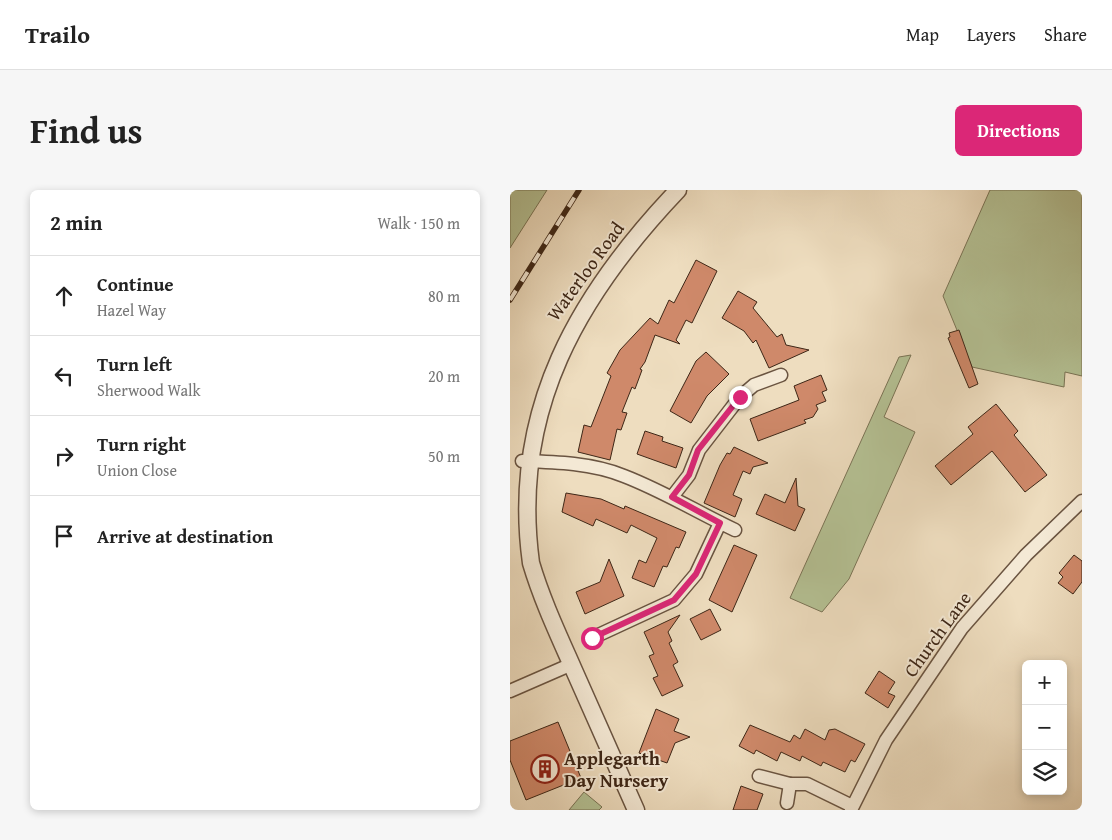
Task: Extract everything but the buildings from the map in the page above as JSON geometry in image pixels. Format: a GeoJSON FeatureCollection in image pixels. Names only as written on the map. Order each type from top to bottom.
{"type":"FeatureCollection","features":[{"type":"Feature","properties":{"kind":"street","name":"Waterloo Road"},"geometry":{"type":"LineString","coordinates":[[636,810],[544,600],[531,562],[523,523],[522,460],[528,414],[542,374],[577,309],[637,233],[678,190]]}},
{"type":"Feature","properties":{"kind":"street"},"geometry":{"type":"LineString","coordinates":[[672,497],[689,475],[698,450],[740,397],[754,386],[781,374]]}},
{"type":"Feature","properties":{"kind":"street"},"geometry":{"type":"LineString","coordinates":[[522,460],[565,462],[622,475],[672,497],[735,530]]}},
{"type":"Feature","properties":{"kind":"street","name":"Church Lane"},"geometry":{"type":"LineString","coordinates":[[852,808],[886,740],[962,628],[1026,555],[1082,501]]}},
{"type":"Feature","properties":{"kind":"street"},"geometry":{"type":"LineString","coordinates":[[592,638],[674,600],[696,574],[720,523]]}},
{"type":"Feature","properties":{"kind":"street"},"geometry":{"type":"LineString","coordinates":[[510,691],[572,664]]}},
{"type":"Feature","properties":{"kind":"street"},"geometry":{"type":"LineString","coordinates":[[759,776],[790,784],[807,784],[852,808]]}},
{"type":"Feature","properties":{"kind":"street"},"geometry":{"type":"LineString","coordinates":[[787,803],[790,784]]}},
{"type":"Feature","properties":{"kind":"green space"},"geometry":{"type":"Polygon","coordinates":[[[510,190],[547,190],[510,248],[510,190]]]}},
{"type":"Feature","properties":{"kind":"green space"},"geometry":{"type":"Polygon","coordinates":[[[990,190],[1082,190],[1082,376],[1065,372],[1064,387],[972,367],[943,296],[990,190]]]}},
{"type":"Feature","properties":{"kind":"green space"},"geometry":{"type":"Polygon","coordinates":[[[911,355],[884,417],[915,432],[849,579],[822,612],[790,598],[899,357],[911,355]]]}},
{"type":"Feature","properties":{"kind":"green space"},"geometry":{"type":"Polygon","coordinates":[[[584,792],[602,807],[599,810],[569,810],[584,792]]]}},
{"type":"Feature","properties":{"kind":"railway"},"geometry":{"type":"LineString","coordinates":[[510,300],[579,190]]}},
{"type":"Feature","properties":{"kind":"place","name":"Applegarth Day Nursery"},"geometry":{"type":"Point","coordinates":[545,769]}},
{"type":"Feature","properties":{"kind":"route"},"geometry":{"type":"LineString","coordinates":[[592,638],[674,600],[696,574],[720,523],[672,497],[689,475],[698,450],[740,397]]}}]}
